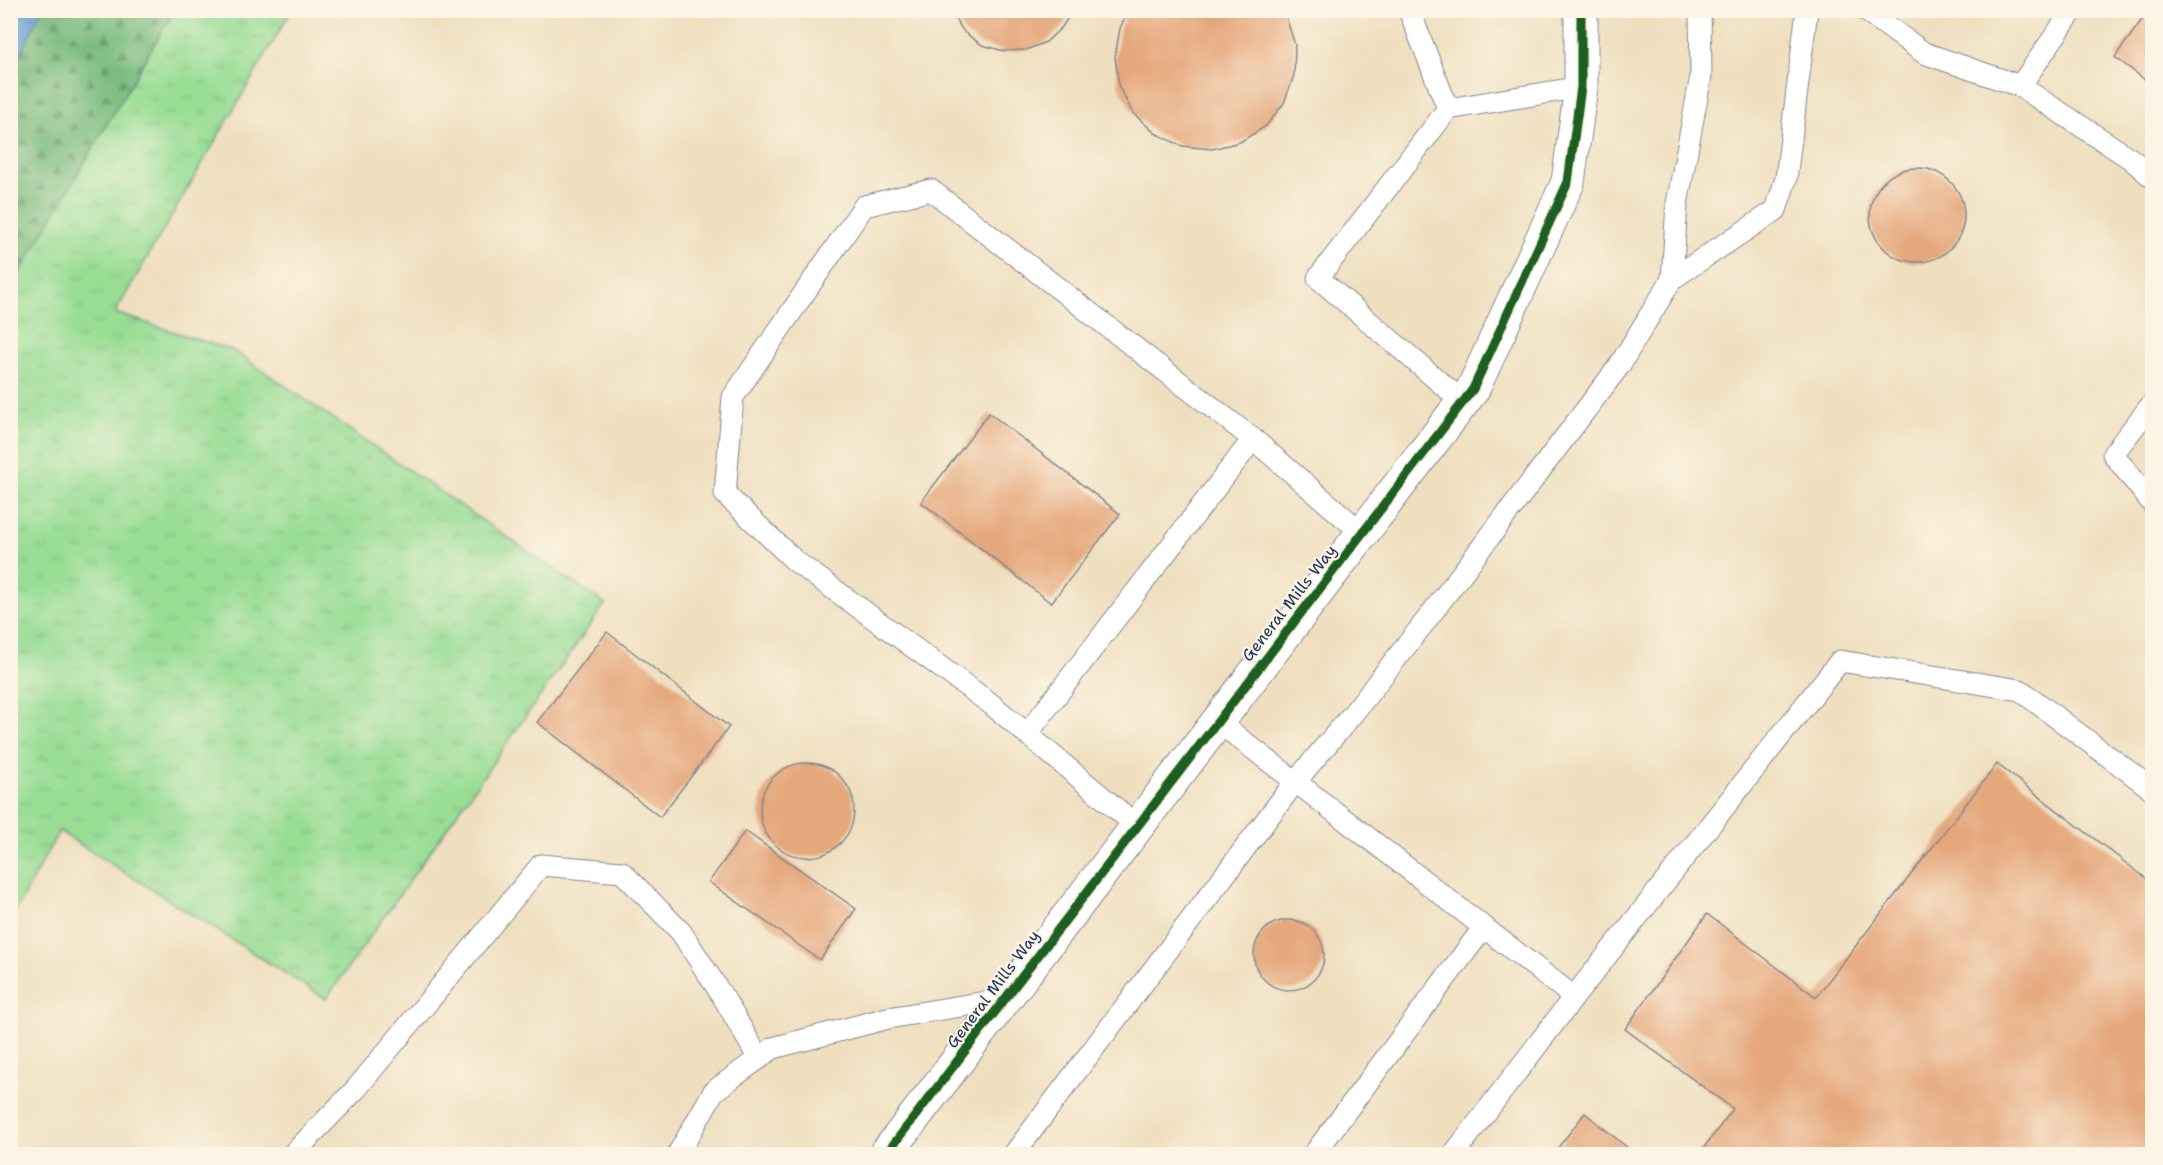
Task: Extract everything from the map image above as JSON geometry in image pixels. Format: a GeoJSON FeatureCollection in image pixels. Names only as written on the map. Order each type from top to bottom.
{"type":"FeatureCollection","features":[{"type":"Feature","properties":{"kind":"street","name":"General Mills Way"},"geometry":{"type":"LineString","coordinates":[[886,1155],[1473,389],[1568,182],[1581,87],[1581,10]]}},
{"type":"Feature","properties":{"kind":"lane"},"geometry":{"type":"LineString","coordinates":[[1409,10],[1449,109]]}},
{"type":"Feature","properties":{"kind":"lane"},"geometry":{"type":"LineString","coordinates":[[1672,279],[1677,204],[1701,76],[1700,10]]}},
{"type":"Feature","properties":{"kind":"lane"},"geometry":{"type":"LineString","coordinates":[[1014,1155],[1295,782],[1351,716],[1421,627],[1619,366],[1672,279],[1776,210],[1786,179],[1807,10]]}},
{"type":"Feature","properties":{"kind":"lane"},"geometry":{"type":"LineString","coordinates":[[1865,10],[1924,53],[2020,86],[2131,159],[2152,177]]}},
{"type":"Feature","properties":{"kind":"lane"},"geometry":{"type":"LineString","coordinates":[[2020,86],[2073,10]]}},
{"type":"Feature","properties":{"kind":"lane"},"geometry":{"type":"LineString","coordinates":[[1463,402],[1318,278],[1449,109],[1581,87]]}},
{"type":"Feature","properties":{"kind":"lane"},"geometry":{"type":"LineString","coordinates":[[1137,826],[992,704],[795,561],[725,494],[733,397],[864,206],[931,190],[1252,439],[1362,533]]}},
{"type":"Feature","properties":{"kind":"lane"},"geometry":{"type":"LineString","coordinates":[[2152,404],[2113,454],[2152,503]]}},
{"type":"Feature","properties":{"kind":"lane"},"geometry":{"type":"LineString","coordinates":[[1027,734],[1252,439]]}},
{"type":"Feature","properties":{"kind":"lane"},"geometry":{"type":"LineString","coordinates":[[1454,1155],[1574,998],[1840,661],[2020,690],[2152,789]]}},
{"type":"Feature","properties":{"kind":"lane"},"geometry":{"type":"LineString","coordinates":[[1217,721],[1574,998]]}},
{"type":"Feature","properties":{"kind":"lane"},"geometry":{"type":"LineString","coordinates":[[293,1155],[356,1089],[541,865],[622,872],[681,932],[725,1000],[759,1059]]}},
{"type":"Feature","properties":{"kind":"lane"},"geometry":{"type":"LineString","coordinates":[[1314,1155],[1484,927]]}},
{"type":"Feature","properties":{"kind":"lane"},"geometry":{"type":"LineString","coordinates":[[678,1155],[714,1091],[773,1048],[888,1018],[1004,999]]}},
{"type":"Feature","properties":{"kind":"green space"},"geometry":{"type":"Polygon","coordinates":[[[35,11],[174,11],[11,287],[11,61],[35,11]]]}},
{"type":"Feature","properties":{"kind":"green space"},"geometry":{"type":"Polygon","coordinates":[[[41,11],[291,11],[115,313],[234,351],[605,604],[326,999],[59,831],[11,919],[11,74],[41,11]]]}},
{"type":"Feature","properties":{"kind":"water"},"geometry":{"type":"Polygon","coordinates":[[[10,11],[41,11],[11,73],[10,11]]]}},
{"type":"Feature","properties":{"kind":"building"},"geometry":{"type":"Polygon","coordinates":[[[949,10],[1073,10],[1062,27],[1046,42],[1026,50],[1004,51],[982,45],[964,32],[949,10]]]}},
{"type":"Feature","properties":{"kind":"building"},"geometry":{"type":"Polygon","coordinates":[[[1129,10],[1281,10],[1286,17],[1295,45],[1294,75],[1284,103],[1266,126],[1240,142],[1212,149],[1182,146],[1155,133],[1133,113],[1119,87],[1115,57],[1120,28],[1129,10]]]}},
{"type":"Feature","properties":{"kind":"building"},"geometry":{"type":"Polygon","coordinates":[[[2149,10],[2152,10],[2152,85],[2115,57],[2149,10]]]}},
{"type":"Feature","properties":{"kind":"building"},"geometry":{"type":"Polygon","coordinates":[[[1917,168],[1935,171],[1950,182],[1961,197],[1964,215],[1961,233],[1950,248],[1935,259],[1917,262],[1899,259],[1884,248],[1873,233],[1870,215],[1873,197],[1884,182],[1899,171],[1917,168]]]}},
{"type":"Feature","properties":{"kind":"building"},"geometry":{"type":"Polygon","coordinates":[[[989,413],[1120,514],[1051,603],[921,502],[989,413]]]}},
{"type":"Feature","properties":{"kind":"building"},"geometry":{"type":"Polygon","coordinates":[[[607,632],[729,727],[660,817],[537,722],[607,632]]]}},
{"type":"Feature","properties":{"kind":"building"},"geometry":{"type":"Polygon","coordinates":[[[807,763],[825,766],[840,777],[851,792],[854,810],[851,828],[840,843],[825,854],[807,857],[789,854],[774,843],[763,828],[760,810],[763,792],[774,777],[789,766],[807,763]]]}},
{"type":"Feature","properties":{"kind":"building"},"geometry":{"type":"Polygon","coordinates":[[[1997,764],[2152,883],[2152,1154],[1699,1154],[1733,1109],[1625,1029],[1707,914],[1816,997],[1997,764]]]}},
{"type":"Feature","properties":{"kind":"building"},"geometry":{"type":"Polygon","coordinates":[[[745,831],[856,909],[820,960],[709,882],[745,831]]]}},
{"type":"Feature","properties":{"kind":"building"},"geometry":{"type":"Polygon","coordinates":[[[1289,920],[1302,923],[1314,930],[1321,942],[1324,955],[1321,968],[1314,980],[1302,987],[1289,990],[1276,987],[1264,980],[1257,968],[1254,955],[1257,942],[1264,930],[1276,923],[1289,920]]]}},
{"type":"Feature","properties":{"kind":"building"},"geometry":{"type":"Polygon","coordinates":[[[1585,1113],[1635,1154],[1553,1154],[1585,1113]]]}},
{"type":"Feature","properties":{"kind":"cycle path"},"geometry":{"type":"LineString","coordinates":[[886,1154],[1473,389],[1568,182],[1581,87],[1581,10]]}}]}
